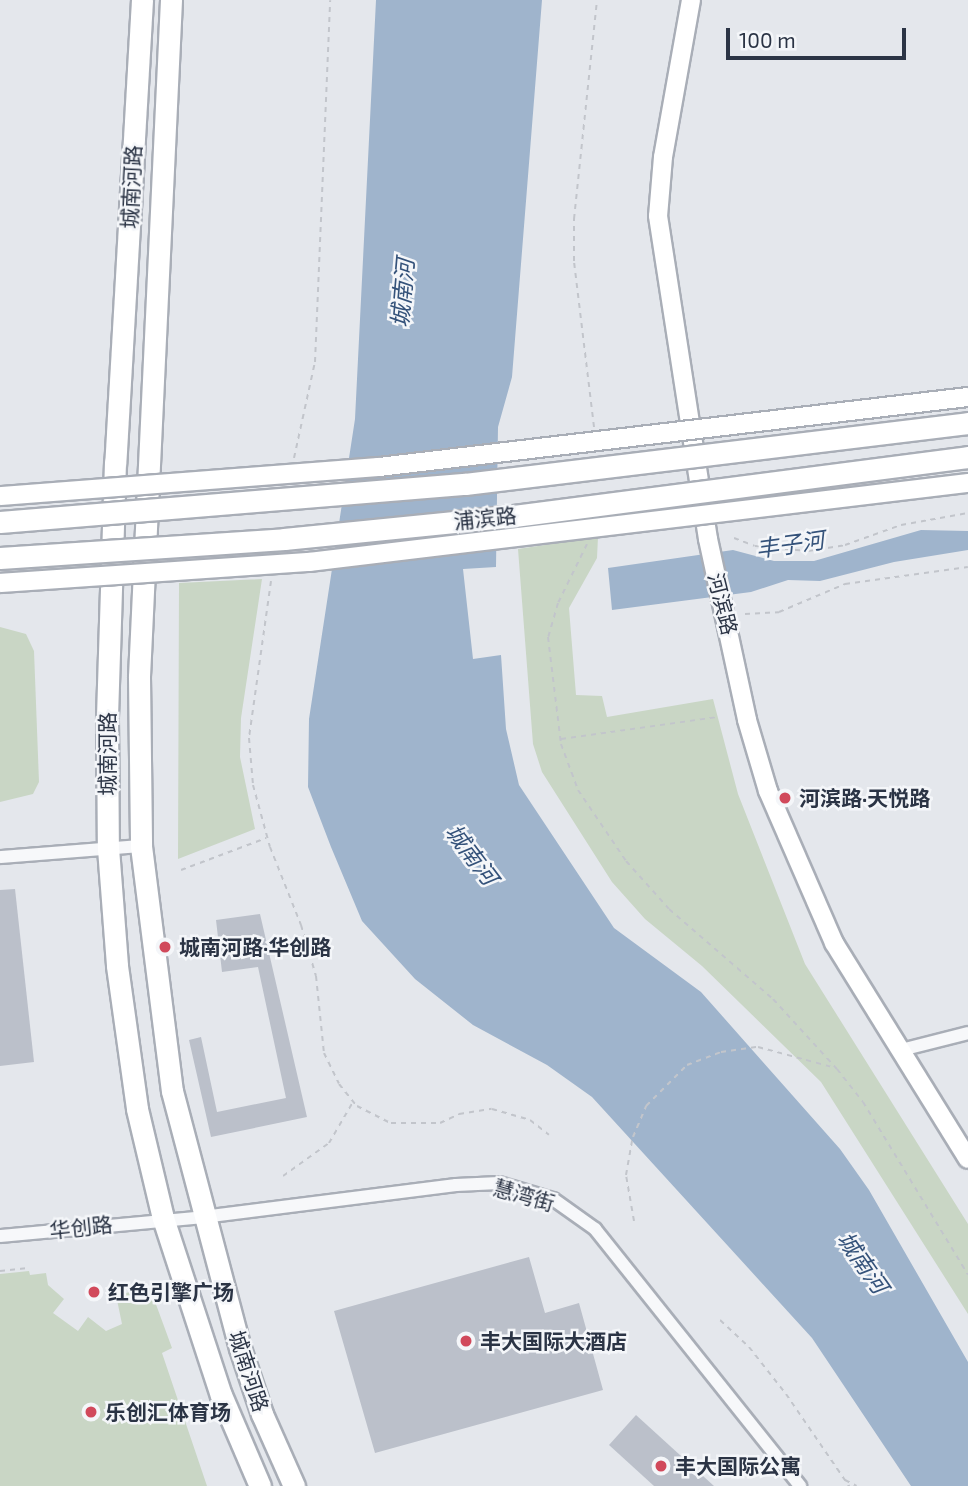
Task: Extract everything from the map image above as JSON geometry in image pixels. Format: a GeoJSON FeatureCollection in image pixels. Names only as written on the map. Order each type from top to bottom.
{"type":"FeatureCollection","features":[{"type":"Feature","properties":{"kind":"main road","name":"城南河路"},"geometry":{"type":"LineString","coordinates":[[142,0],[115,462],[108,848],[117,966],[137,1109],[163,1218],[222,1395],[260,1486]]}},
{"type":"Feature","properties":{"kind":"main road","name":"城南河路"},"geometry":{"type":"LineString","coordinates":[[171,0],[139,677],[141,846],[161,1030],[204,1217],[262,1414],[295,1486]]}},
{"type":"Feature","properties":{"kind":"main road","name":"浦滨路"},"geometry":{"type":"LineString","coordinates":[[0,522],[465,484],[968,423]]}},
{"type":"Feature","properties":{"kind":"main road","name":"浦滨路"},"geometry":{"type":"LineString","coordinates":[[0,558],[284,539],[514,516],[968,457]]}},
{"type":"Feature","properties":{"kind":"street","name":"河滨路"},"geometry":{"type":"LineString","coordinates":[[691,0],[663,156],[658,216],[721,611],[768,791],[800,874],[834,943],[968,1159]]}},
{"type":"Feature","properties":{"kind":"street"},"geometry":{"type":"LineString","coordinates":[[0,496],[379,467],[968,397]]}},
{"type":"Feature","properties":{"kind":"street","name":"浦滨路"},"geometry":{"type":"LineString","coordinates":[[0,583],[322,561],[968,483]]}},
{"type":"Feature","properties":{"kind":"street"},"geometry":{"type":"LineString","coordinates":[[0,857],[141,846]]}},
{"type":"Feature","properties":{"kind":"street"},"geometry":{"type":"LineString","coordinates":[[901,1050],[968,1033]]}},
{"type":"Feature","properties":{"kind":"street","name":"慧湾街"},"geometry":{"type":"LineString","coordinates":[[163,1218],[204,1217],[456,1185],[499,1184],[553,1199],[595,1229],[800,1486]]}},
{"type":"Feature","properties":{"kind":"street","name":"华创路"},"geometry":{"type":"LineString","coordinates":[[0,1236],[163,1218]]}},
{"type":"Feature","properties":{"kind":"path"},"geometry":{"type":"LineString","coordinates":[[293,467],[315,362],[330,0]]}},
{"type":"Feature","properties":{"kind":"path"},"geometry":{"type":"LineString","coordinates":[[593,438],[574,219],[597,0]]}},
{"type":"Feature","properties":{"kind":"path"},"geometry":{"type":"LineString","coordinates":[[734,538],[755,546],[808,551],[845,545],[901,525],[968,513]]}},
{"type":"Feature","properties":{"kind":"path"},"geometry":{"type":"LineString","coordinates":[[590,539],[558,603],[548,637],[560,739],[578,790],[626,861],[669,909],[773,999],[837,1069],[863,1102],[968,1275]]}},
{"type":"Feature","properties":{"kind":"path"},"geometry":{"type":"LineString","coordinates":[[745,614],[779,612],[845,584],[968,567]]}},
{"type":"Feature","properties":{"kind":"path"},"geometry":{"type":"LineString","coordinates":[[272,575],[249,738],[253,785],[267,838],[316,976],[324,1053],[353,1101],[391,1123],[417,1125],[492,1110],[530,1120],[549,1135]]}},
{"type":"Feature","properties":{"kind":"path"},"geometry":{"type":"LineString","coordinates":[[560,739],[718,717]]}},
{"type":"Feature","properties":{"kind":"path"},"geometry":{"type":"LineString","coordinates":[[181,870],[267,838]]}},
{"type":"Feature","properties":{"kind":"path"},"geometry":{"type":"LineString","coordinates":[[634,1221],[626,1175],[633,1137],[646,1106],[687,1065],[721,1052],[758,1047],[837,1069]]}},
{"type":"Feature","properties":{"kind":"path"},"geometry":{"type":"LineString","coordinates":[[283,1176],[329,1143],[353,1101]]}},
{"type":"Feature","properties":{"kind":"path"},"geometry":{"type":"LineString","coordinates":[[0,1271],[28,1268]]}},
{"type":"Feature","properties":{"kind":"path"},"geometry":{"type":"LineString","coordinates":[[720,1320],[749,1347],[786,1394],[849,1486]]}},
{"type":"Feature","properties":{"kind":"path"},"geometry":{"type":"LineString","coordinates":[[845,1479],[857,1486]]}},
{"type":"Feature","properties":{"kind":"green space"},"geometry":{"type":"Polygon","coordinates":[[[598,537],[597,558],[569,608],[576,695],[602,696],[607,717],[713,699],[738,794],[805,964],[968,1224],[968,1314],[821,1082],[702,966],[645,919],[612,882],[542,772],[533,744],[518,549],[598,537]]]}},
{"type":"Feature","properties":{"kind":"green space"},"geometry":{"type":"Polygon","coordinates":[[[262,579],[241,718],[240,757],[255,829],[178,859],[179,583],[262,579]]]}},
{"type":"Feature","properties":{"kind":"green space"},"geometry":{"type":"Polygon","coordinates":[[[0,627],[26,634],[34,651],[39,782],[33,794],[0,802],[0,627]]]}},
{"type":"Feature","properties":{"kind":"green space","name":"乐创汇体育场"},"geometry":{"type":"Polygon","coordinates":[[[29,1271],[30,1275],[46,1273],[48,1285],[64,1299],[53,1313],[78,1331],[88,1317],[106,1331],[122,1324],[116,1295],[150,1288],[172,1348],[162,1353],[207,1486],[0,1486],[0,1274],[29,1271]]]}},
{"type":"Feature","properties":{"kind":"water","name":"城南河"},"geometry":{"type":"Polygon","coordinates":[[[376,0],[542,0],[512,377],[498,427],[496,567],[463,569],[473,659],[501,655],[506,729],[519,785],[614,928],[701,992],[840,1149],[869,1190],[968,1362],[968,1486],[911,1486],[812,1338],[592,1097],[547,1065],[473,1025],[415,979],[362,921],[331,847],[308,787],[309,719],[355,419],[376,0]]]}},
{"type":"Feature","properties":{"kind":"water"},"geometry":{"type":"Polygon","coordinates":[[[921,530],[968,531],[968,550],[894,562],[820,581],[788,580],[751,592],[612,610],[608,568],[733,550],[774,561],[814,561],[921,530]]]}},
{"type":"Feature","properties":{"kind":"building"},"geometry":{"type":"Polygon","coordinates":[[[15,889],[34,1062],[0,1066],[0,890],[15,889]]]}},
{"type":"Feature","properties":{"kind":"building"},"geometry":{"type":"Polygon","coordinates":[[[260,914],[307,1117],[211,1137],[189,1040],[201,1037],[217,1112],[286,1098],[258,967],[222,972],[216,920],[260,914]]]}},
{"type":"Feature","properties":{"kind":"building","name":"丰大国际大酒店"},"geometry":{"type":"Polygon","coordinates":[[[529,1257],[545,1313],[579,1303],[603,1390],[375,1453],[334,1311],[529,1257]]]}},
{"type":"Feature","properties":{"kind":"building","name":"丰大国际公寓"},"geometry":{"type":"Polygon","coordinates":[[[636,1415],[714,1486],[654,1486],[609,1445],[636,1415]]]}},
{"type":"Feature","properties":{"kind":"place","name":"河滨路·天悦路"},"geometry":{"type":"Point","coordinates":[785,798]}},
{"type":"Feature","properties":{"kind":"place","name":"城南河路·华创路"},"geometry":{"type":"Point","coordinates":[165,947]}},
{"type":"Feature","properties":{"kind":"place","name":"红色引擎广场"},"geometry":{"type":"Point","coordinates":[94,1292]}},
{"type":"Feature","properties":{"kind":"place","name":"丰大国际大酒店"},"geometry":{"type":"Point","coordinates":[466,1341]}},
{"type":"Feature","properties":{"kind":"place","name":"乐创汇体育场"},"geometry":{"type":"Point","coordinates":[91,1412]}},
{"type":"Feature","properties":{"kind":"place","name":"丰大国际公寓"},"geometry":{"type":"Point","coordinates":[661,1466]}},
{"type":"Feature","properties":{"kind":"water label","name":"丰子河"},"geometry":{"type":"Point","coordinates":[790,544]}}]}
